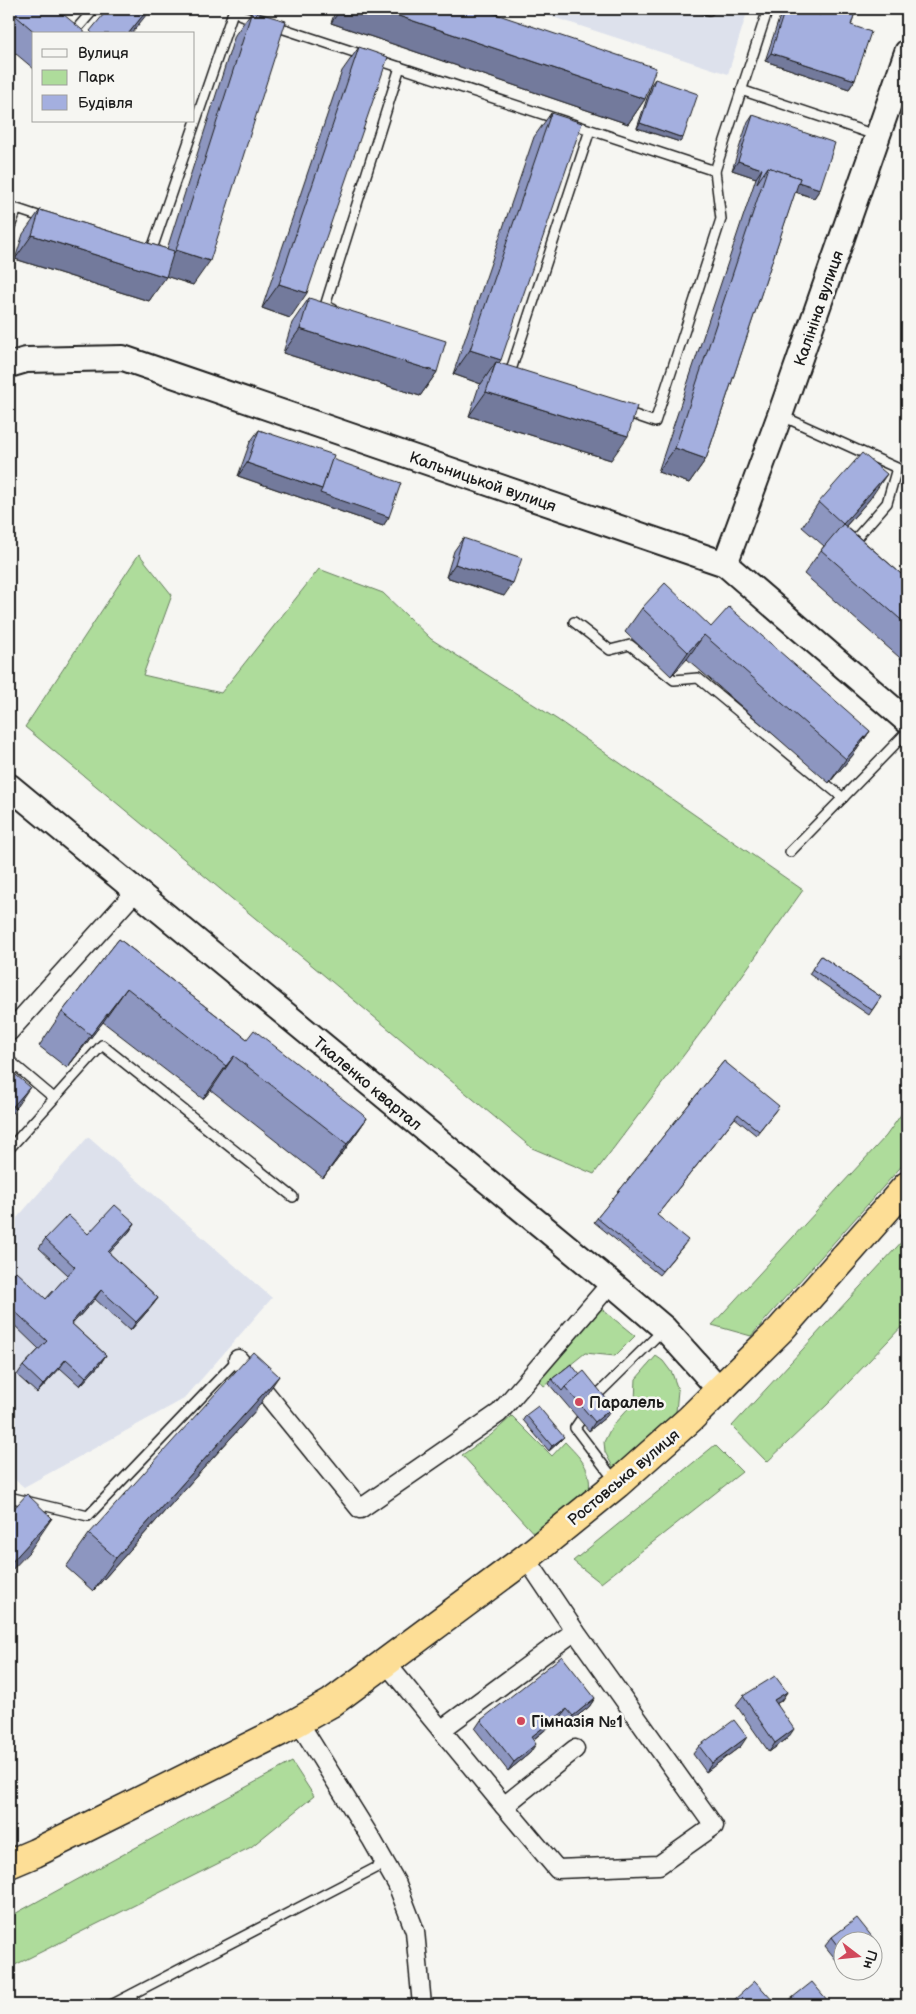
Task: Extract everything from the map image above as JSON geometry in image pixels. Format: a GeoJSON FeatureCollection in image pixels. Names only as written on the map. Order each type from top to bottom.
{"type":"FeatureCollection","features":[{"type":"Feature","properties":{"kind":"highway","name":"Ростовська вулиця"},"geometry":{"type":"LineString","coordinates":[[9,1864],[331,1703],[526,1558],[617,1484],[690,1419],[781,1328],[907,1186]]}},
{"type":"Feature","properties":{"kind":"street","name":"Калініна вулиця"},"geometry":{"type":"LineString","coordinates":[[725,564],[780,415],[907,52]]}},
{"type":"Feature","properties":{"kind":"street","name":"Кальницькой вулиця"},"geometry":{"type":"LineString","coordinates":[[9,365],[26,360],[123,358],[725,564],[907,721]]}},
{"type":"Feature","properties":{"kind":"street","name":"Ткаленко квартал"},"geometry":{"type":"LineString","coordinates":[[9,786],[611,1283],[665,1329],[719,1389]]}},
{"type":"Feature","properties":{"kind":"street"},"geometry":{"type":"LineString","coordinates":[[9,1032],[136,891]]}},
{"type":"Feature","properties":{"kind":"street"},"geometry":{"type":"LineString","coordinates":[[238,1359],[360,1509],[499,1413],[611,1283]]}},
{"type":"Feature","properties":{"kind":"street"},"geometry":{"type":"LineString","coordinates":[[386,1663],[557,1869],[659,1866],[714,1826],[575,1631],[526,1558]]}},
{"type":"Feature","properties":{"kind":"street"},"geometry":{"type":"LineString","coordinates":[[441,1730],[575,1631]]}},
{"type":"Feature","properties":{"kind":"street"},"geometry":{"type":"LineString","coordinates":[[298,1721],[397,1884],[415,1931],[422,2005]]}},
{"type":"Feature","properties":{"kind":"street"},"geometry":{"type":"LineString","coordinates":[[504,1806],[575,1749]]}},
{"type":"Feature","properties":{"kind":"lane"},"geometry":{"type":"LineString","coordinates":[[62,20],[75,31],[94,9]]}},
{"type":"Feature","properties":{"kind":"lane"},"geometry":{"type":"LineString","coordinates":[[142,249],[151,252],[234,9],[241,15],[714,172]]}},
{"type":"Feature","properties":{"kind":"lane"},"geometry":{"type":"LineString","coordinates":[[705,9],[710,9]]}},
{"type":"Feature","properties":{"kind":"lane"},"geometry":{"type":"LineString","coordinates":[[610,407],[655,422],[722,219],[714,172],[768,9]]}},
{"type":"Feature","properties":{"kind":"lane"},"geometry":{"type":"LineString","coordinates":[[343,312],[325,306],[400,67]]}},
{"type":"Feature","properties":{"kind":"lane"},"geometry":{"type":"LineString","coordinates":[[741,90],[878,136]]}},
{"type":"Feature","properties":{"kind":"lane"},"geometry":{"type":"LineString","coordinates":[[519,376],[510,373],[590,130]]}},
{"type":"Feature","properties":{"kind":"lane"},"geometry":{"type":"LineString","coordinates":[[9,228],[17,209],[52,220]]}},
{"type":"Feature","properties":{"kind":"lane"},"geometry":{"type":"LineString","coordinates":[[780,415],[897,468],[887,503],[849,546],[857,553]]}},
{"type":"Feature","properties":{"kind":"lane"},"geometry":{"type":"LineString","coordinates":[[574,622],[610,650],[630,645],[674,680],[698,678],[843,798]]}},
{"type":"Feature","properties":{"kind":"lane"},"geometry":{"type":"LineString","coordinates":[[790,852],[907,732]]}},
{"type":"Feature","properties":{"kind":"lane"},"geometry":{"type":"LineString","coordinates":[[9,1149],[102,1045],[293,1197]]}},
{"type":"Feature","properties":{"kind":"lane"},"geometry":{"type":"LineString","coordinates":[[9,1060],[54,1098]]}},
{"type":"Feature","properties":{"kind":"lane"},"geometry":{"type":"LineString","coordinates":[[617,1484],[575,1428],[600,1392],[665,1329]]}},
{"type":"Feature","properties":{"kind":"lane"},"geometry":{"type":"LineString","coordinates":[[9,1497],[88,1516],[238,1359]]}},
{"type":"Feature","properties":{"kind":"lane"},"geometry":{"type":"LineString","coordinates":[[111,2005],[386,1863]]}},
{"type":"Feature","properties":{"kind":"lane"},"geometry":{"type":"LineString","coordinates":[[133,1994],[133,2005]]}},
{"type":"Feature","properties":{"kind":"shaded area"},"geometry":{"type":"Polygon","coordinates":[[[528,9],[748,9],[728,74],[528,9]]]}},
{"type":"Feature","properties":{"kind":"shaded area"},"geometry":{"type":"Polygon","coordinates":[[[88,1137],[272,1298],[184,1399],[24,1487],[9,1475],[9,1227],[88,1137]]]}},
{"type":"Feature","properties":{"kind":"green space"},"geometry":{"type":"Polygon","coordinates":[[[139,554],[172,595],[143,675],[221,693],[319,569],[383,593],[431,639],[558,720],[803,890],[714,1015],[594,1174],[532,1148],[25,727],[139,554]]]}},
{"type":"Feature","properties":{"kind":"green space"},"geometry":{"type":"Polygon","coordinates":[[[907,1106],[907,1160],[751,1336],[712,1325],[886,1136],[907,1106]]]}},
{"type":"Feature","properties":{"kind":"green space"},"geometry":{"type":"Polygon","coordinates":[[[907,1236],[907,1321],[828,1404],[767,1462],[732,1426],[907,1236]]]}},
{"type":"Feature","properties":{"kind":"green space"},"geometry":{"type":"Polygon","coordinates":[[[598,1306],[635,1336],[615,1356],[585,1353],[544,1386],[538,1379],[598,1306]]]}},
{"type":"Feature","properties":{"kind":"green space"},"geometry":{"type":"Polygon","coordinates":[[[656,1356],[663,1361],[672,1373],[678,1390],[676,1412],[625,1462],[618,1467],[613,1467],[605,1452],[604,1442],[612,1426],[635,1401],[636,1379],[656,1356]]]}},
{"type":"Feature","properties":{"kind":"green space"},"geometry":{"type":"Polygon","coordinates":[[[512,1416],[552,1456],[565,1442],[584,1464],[589,1476],[589,1491],[537,1537],[462,1455],[491,1435],[512,1416]]]}},
{"type":"Feature","properties":{"kind":"green space"},"geometry":{"type":"Polygon","coordinates":[[[715,1445],[742,1472],[601,1583],[573,1561],[715,1445]]]}},
{"type":"Feature","properties":{"kind":"green space"},"geometry":{"type":"Polygon","coordinates":[[[292,1762],[314,1796],[251,1847],[9,1968],[9,1917],[292,1762]]]}},
{"type":"Feature","properties":{"kind":"building"},"geometry":{"type":"Polygon","coordinates":[[[57,9],[85,32],[35,32],[9,10],[57,9]]]}},
{"type":"Feature","properties":{"kind":"building"},"geometry":{"type":"Polygon","coordinates":[[[108,9],[148,9],[130,32],[90,31],[108,9]]]}},
{"type":"Feature","properties":{"kind":"building"},"geometry":{"type":"Polygon","coordinates":[[[378,9],[481,9],[656,68],[645,99],[378,9]]]}},
{"type":"Feature","properties":{"kind":"building"},"geometry":{"type":"Polygon","coordinates":[[[785,9],[800,9],[820,15],[822,9],[856,9],[851,25],[871,32],[855,80],[771,53],[785,9]]]}},
{"type":"Feature","properties":{"kind":"building"},"geometry":{"type":"Polygon","coordinates":[[[252,11],[286,21],[210,261],[176,250],[252,11]]]}},
{"type":"Feature","properties":{"kind":"building"},"geometry":{"type":"Polygon","coordinates":[[[359,47],[388,57],[307,293],[279,284],[359,47]]]}},
{"type":"Feature","properties":{"kind":"building"},"geometry":{"type":"Polygon","coordinates":[[[655,79],[698,94],[683,138],[640,123],[655,79]]]}},
{"type":"Feature","properties":{"kind":"building"},"geometry":{"type":"Polygon","coordinates":[[[551,113],[582,123],[501,360],[470,350],[551,113]]]}},
{"type":"Feature","properties":{"kind":"building"},"geometry":{"type":"Polygon","coordinates":[[[753,115],[835,143],[820,189],[798,182],[800,178],[768,167],[757,183],[762,169],[738,161],[753,115]]]}},
{"type":"Feature","properties":{"kind":"building"},"geometry":{"type":"Polygon","coordinates":[[[768,167],[800,178],[706,459],[675,448],[768,167]]]}},
{"type":"Feature","properties":{"kind":"building"},"geometry":{"type":"Polygon","coordinates":[[[40,210],[174,251],[166,277],[32,235],[40,210]]]}},
{"type":"Feature","properties":{"kind":"building"},"geometry":{"type":"Polygon","coordinates":[[[309,298],[446,341],[437,372],[300,329],[309,298]]]}},
{"type":"Feature","properties":{"kind":"building"},"geometry":{"type":"Polygon","coordinates":[[[496,362],[637,406],[628,436],[486,392],[496,362]]]}},
{"type":"Feature","properties":{"kind":"building"},"geometry":{"type":"Polygon","coordinates":[[[259,430],[334,455],[322,489],[247,463],[259,430]]]}},
{"type":"Feature","properties":{"kind":"building"},"geometry":{"type":"Polygon","coordinates":[[[862,453],[887,474],[843,524],[819,502],[862,453]]]}},
{"type":"Feature","properties":{"kind":"building"},"geometry":{"type":"Polygon","coordinates":[[[332,459],[401,483],[389,517],[320,493],[332,459]]]}},
{"type":"Feature","properties":{"kind":"building"},"geometry":{"type":"Polygon","coordinates":[[[843,524],[907,579],[907,625],[821,550],[843,524]]]}},
{"type":"Feature","properties":{"kind":"building"},"geometry":{"type":"Polygon","coordinates":[[[463,538],[522,558],[513,583],[455,564],[463,538]]]}},
{"type":"Feature","properties":{"kind":"building"},"geometry":{"type":"Polygon","coordinates":[[[665,583],[711,627],[729,607],[870,731],[846,759],[704,635],[688,652],[642,608],[665,583]]]}},
{"type":"Feature","properties":{"kind":"building"},"geometry":{"type":"Polygon","coordinates":[[[119,939],[247,1039],[254,1030],[367,1118],[347,1144],[234,1056],[226,1066],[127,988],[91,1035],[62,1012],[119,939]]]}},
{"type":"Feature","properties":{"kind":"building"},"geometry":{"type":"Polygon","coordinates":[[[821,956],[881,997],[872,1010],[812,969],[821,956]]]}},
{"type":"Feature","properties":{"kind":"building"},"geometry":{"type":"Polygon","coordinates":[[[724,1061],[779,1106],[759,1131],[738,1114],[657,1215],[688,1240],[662,1271],[597,1218],[724,1061]]]}},
{"type":"Feature","properties":{"kind":"building"},"geometry":{"type":"Polygon","coordinates":[[[9,1069],[30,1087],[9,1111],[9,1069]]]}},
{"type":"Feature","properties":{"kind":"building"},"geometry":{"type":"Polygon","coordinates":[[[115,1205],[135,1223],[108,1252],[158,1298],[136,1322],[101,1290],[71,1323],[106,1355],[86,1377],[66,1359],[43,1385],[23,1366],[47,1341],[9,1306],[9,1279],[16,1271],[46,1299],[75,1267],[45,1239],[68,1215],[88,1234],[115,1205]]]}},
{"type":"Feature","properties":{"kind":"building"},"geometry":{"type":"Polygon","coordinates":[[[253,1352],[279,1376],[116,1558],[89,1534],[253,1352]]]}},
{"type":"Feature","properties":{"kind":"building"},"geometry":{"type":"Polygon","coordinates":[[[571,1364],[580,1375],[562,1391],[552,1379],[571,1364]]]}},
{"type":"Feature","properties":{"kind":"building"},"geometry":{"type":"Polygon","coordinates":[[[584,1371],[613,1407],[595,1422],[565,1387],[584,1371]]]}},
{"type":"Feature","properties":{"kind":"building"},"geometry":{"type":"Polygon","coordinates":[[[538,1406],[564,1437],[552,1446],[526,1415],[538,1406]]]}},
{"type":"Feature","properties":{"kind":"building"},"geometry":{"type":"Polygon","coordinates":[[[27,1494],[52,1518],[9,1565],[9,1514],[27,1494]]]}},
{"type":"Feature","properties":{"kind":"building","name":"Гімназія №1"},"geometry":{"type":"Polygon","coordinates":[[[562,1656],[595,1698],[573,1716],[567,1709],[531,1737],[536,1744],[514,1762],[481,1720],[562,1656]]]}},
{"type":"Feature","properties":{"kind":"building"},"geometry":{"type":"Polygon","coordinates":[[[775,1676],[787,1692],[774,1700],[794,1729],[775,1743],[743,1696],[775,1676]]]}},
{"type":"Feature","properties":{"kind":"building"},"geometry":{"type":"Polygon","coordinates":[[[734,1720],[747,1737],[712,1763],[699,1746],[734,1720]]]}},
{"type":"Feature","properties":{"kind":"building"},"geometry":{"type":"Polygon","coordinates":[[[857,1918],[868,1932],[839,1932],[857,1918]]]}},
{"type":"Feature","properties":{"kind":"building"},"geometry":{"type":"Polygon","coordinates":[[[755,1981],[774,2002],[770,2005],[738,2005],[734,2000],[755,1981]]]}},
{"type":"Feature","properties":{"kind":"building"},"geometry":{"type":"Polygon","coordinates":[[[812,1982],[828,2001],[823,2005],[792,2005],[788,2001],[812,1982]]]}},
{"type":"Feature","properties":{"kind":"place","name":"Паралель"},"geometry":{"type":"Point","coordinates":[579,1402]}},
{"type":"Feature","properties":{"kind":"place","name":"Гімназія №1"},"geometry":{"type":"Point","coordinates":[521,1721]}}]}
